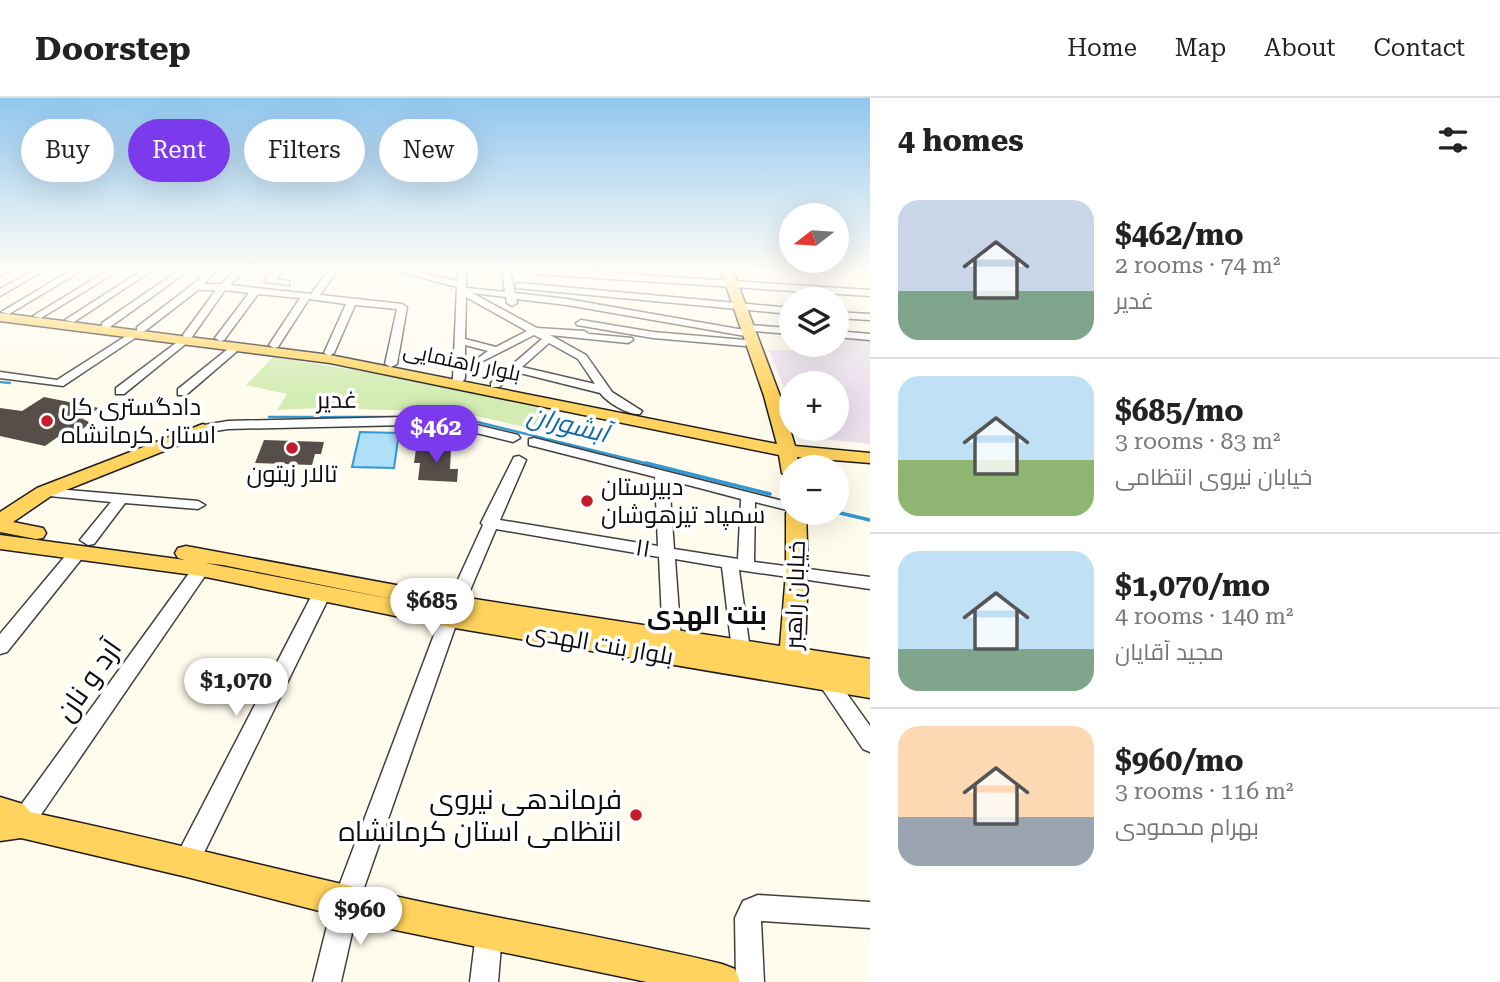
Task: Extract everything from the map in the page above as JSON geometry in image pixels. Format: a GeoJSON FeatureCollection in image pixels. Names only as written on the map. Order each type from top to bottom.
{"type":"FeatureCollection","features":[{"type":"Feature","properties":{"kind":"main road"},"geometry":{"type":"LineString","coordinates":[[742,312],[788,455]]}},
{"type":"Feature","properties":{"kind":"main road","name":"بلوار راهنمایی"},"geometry":{"type":"LineString","coordinates":[[2,314],[38,316],[138,331]]}},
{"type":"Feature","properties":{"kind":"main road","name":"بلوار راهنمایی"},"geometry":{"type":"LineString","coordinates":[[2,314],[186,337],[495,386],[713,433],[787,447],[870,458]]}},
{"type":"Feature","properties":{"kind":"main road","name":"بلوار راهنمایی"},"geometry":{"type":"LineString","coordinates":[[186,337],[274,345],[391,364],[722,441],[870,452]]}},
{"type":"Feature","properties":{"kind":"main road"},"geometry":{"type":"LineString","coordinates":[[0,524],[15,510],[44,492],[203,429]]}},
{"type":"Feature","properties":{"kind":"main road"},"geometry":{"type":"LineString","coordinates":[[0,505],[34,485],[169,434],[181,430],[203,429]]}},
{"type":"Feature","properties":{"kind":"main road","name":"بلوار بنت الهدی"},"geometry":{"type":"LineString","coordinates":[[0,524],[13,530],[82,546],[322,593],[794,668],[870,669]]}},
{"type":"Feature","properties":{"kind":"main road","name":"خیابان راهبر"},"geometry":{"type":"LineString","coordinates":[[794,668],[796,525]]}},
{"type":"Feature","properties":{"kind":"main road","name":"بلوار بنت الهدی"},"geometry":{"type":"LineString","coordinates":[[0,542],[223,558],[452,612],[741,650],[828,682],[870,688]]}},
{"type":"Feature","properties":{"kind":"main road"},"geometry":{"type":"LineString","coordinates":[[7,821],[187,861],[346,902],[489,933],[622,970],[722,982]]}},
{"type":"Feature","properties":{"kind":"street"},"geometry":{"type":"LineString","coordinates":[[38,316],[44,312]]}},
{"type":"Feature","properties":{"kind":"street"},"geometry":{"type":"LineString","coordinates":[[70,320],[82,312]]}},
{"type":"Feature","properties":{"kind":"street"},"geometry":{"type":"LineString","coordinates":[[106,325],[124,312]]}},
{"type":"Feature","properties":{"kind":"street"},"geometry":{"type":"LineString","coordinates":[[0,375],[59,384],[162,312]]}},
{"type":"Feature","properties":{"kind":"street"},"geometry":{"type":"LineString","coordinates":[[120,391],[186,337],[204,312]]}},
{"type":"Feature","properties":{"kind":"street"},"geometry":{"type":"LineString","coordinates":[[220,338],[238,312]]}},
{"type":"Feature","properties":{"kind":"street"},"geometry":{"type":"LineString","coordinates":[[274,345],[298,312]]}},
{"type":"Feature","properties":{"kind":"street"},"geometry":{"type":"LineString","coordinates":[[330,353],[347,312]]}},
{"type":"Feature","properties":{"kind":"street"},"geometry":{"type":"LineString","coordinates":[[391,364],[401,312]]}},
{"type":"Feature","properties":{"kind":"street"},"geometry":{"type":"LineString","coordinates":[[458,381],[462,312]]}},
{"type":"Feature","properties":{"kind":"street"},"geometry":{"type":"LineString","coordinates":[[500,312],[582,357],[608,396],[636,411]]}},
{"type":"Feature","properties":{"kind":"street"},"geometry":{"type":"LineString","coordinates":[[511,312],[512,320]]}},
{"type":"Feature","properties":{"kind":"street"},"geometry":{"type":"LineString","coordinates":[[571,312],[583,331],[582,357]]}},
{"type":"Feature","properties":{"kind":"street"},"geometry":{"type":"LineString","coordinates":[[622,312],[751,335]]}},
{"type":"Feature","properties":{"kind":"street"},"geometry":{"type":"LineString","coordinates":[[849,316],[870,317]]}},
{"type":"Feature","properties":{"kind":"street"},"geometry":{"type":"LineString","coordinates":[[483,358],[534,331],[583,331],[655,341],[779,332]]}},
{"type":"Feature","properties":{"kind":"street"},"geometry":{"type":"LineString","coordinates":[[849,335],[870,337]]}},
{"type":"Feature","properties":{"kind":"street"},"geometry":{"type":"LineString","coordinates":[[495,386],[512,368],[548,339]]}},
{"type":"Feature","properties":{"kind":"street"},"geometry":{"type":"LineString","coordinates":[[460,341],[497,350]]}},
{"type":"Feature","properties":{"kind":"street"},"geometry":{"type":"LineString","coordinates":[[182,392],[238,346]]}},
{"type":"Feature","properties":{"kind":"street"},"geometry":{"type":"LineString","coordinates":[[512,368],[604,390]]}},
{"type":"Feature","properties":{"kind":"street","name":"غدیر"},"geometry":{"type":"LineString","coordinates":[[203,429],[228,425],[407,421],[460,425],[513,438]]}},
{"type":"Feature","properties":{"kind":"street"},"geometry":{"type":"LineString","coordinates":[[534,442],[779,505]]}},
{"type":"Feature","properties":{"kind":"street"},"geometry":{"type":"LineString","coordinates":[[327,982],[346,902],[452,612],[519,460]]}},
{"type":"Feature","properties":{"kind":"street"},"geometry":{"type":"LineString","coordinates":[[662,477],[672,640]]}},
{"type":"Feature","properties":{"kind":"street"},"geometry":{"type":"LineString","coordinates":[[44,492],[198,505]]}},
{"type":"Feature","properties":{"kind":"street"},"geometry":{"type":"LineString","coordinates":[[0,647],[122,498]]}},
{"type":"Feature","properties":{"kind":"street"},"geometry":{"type":"LineString","coordinates":[[741,650],[738,564],[748,498]]}},
{"type":"Feature","properties":{"kind":"street","name":"۱۱"},"geometry":{"type":"LineString","coordinates":[[489,523],[870,583]]}},
{"type":"Feature","properties":{"kind":"street","name":"آرد و نان"},"geometry":{"type":"LineString","coordinates":[[7,821],[201,569]]}},
{"type":"Feature","properties":{"kind":"street"},"geometry":{"type":"LineString","coordinates":[[187,861],[322,593]]}},
{"type":"Feature","properties":{"kind":"street"},"geometry":{"type":"LineString","coordinates":[[828,682],[870,743]]}},
{"type":"Feature","properties":{"kind":"street"},"geometry":{"type":"LineString","coordinates":[[750,982],[748,918],[752,910],[758,908],[870,915]]}},
{"type":"Feature","properties":{"kind":"street"},"geometry":{"type":"LineString","coordinates":[[484,982],[489,933]]}},
{"type":"Feature","properties":{"kind":"shaded area"},"geometry":{"type":"Polygon","coordinates":[[[849,340],[870,341],[870,444],[842,441],[849,441],[849,371],[779,371],[779,375],[769,350],[779,350],[779,357],[849,357],[849,340]]]}},
{"type":"Feature","properties":{"kind":"green space"},"geometry":{"type":"Polygon","coordinates":[[[273,357],[405,378],[550,409],[541,431],[459,412],[319,408],[277,410],[287,394],[246,385],[273,357]]]}},
{"type":"Feature","properties":{"kind":"water"},"geometry":{"type":"Polygon","coordinates":[[[360,432],[399,433],[394,468],[352,467],[360,432]]]}},
{"type":"Feature","properties":{"kind":"building","name":"دادگستری کل استان کرمانشاه"},"geometry":{"type":"Polygon","coordinates":[[[44,397],[99,408],[83,419],[91,423],[75,434],[62,434],[45,446],[0,436],[0,408],[22,411],[44,397]]]}},
{"type":"Feature","properties":{"kind":"building","name":"تالار زیتون"},"geometry":{"type":"Polygon","coordinates":[[[264,440],[324,442],[321,454],[315,454],[312,465],[255,463],[264,440]]]}},
{"type":"Feature","properties":{"kind":"building"},"geometry":{"type":"Polygon","coordinates":[[[416,449],[451,449],[450,469],[458,469],[457,482],[418,480],[420,463],[414,463],[416,449]]]}},
{"type":"Feature","properties":{"kind":"waterway","name":"آبشوران"},"geometry":{"type":"LineString","coordinates":[[0,382],[10,383]]}},
{"type":"Feature","properties":{"kind":"waterway","name":"آبشوران"},"geometry":{"type":"LineString","coordinates":[[269,417],[457,417],[653,465]]}},
{"type":"Feature","properties":{"kind":"waterway","name":"آبشوران"},"geometry":{"type":"LineString","coordinates":[[646,463],[770,494]]}},
{"type":"Feature","properties":{"kind":"waterway","name":"آبشوران"},"geometry":{"type":"LineString","coordinates":[[849,515],[870,520]]}},
{"type":"Feature","properties":{"kind":"place","name":"دادگستری کل استان کرمانشاه"},"geometry":{"type":"Point","coordinates":[47,421]}},
{"type":"Feature","properties":{"kind":"place","name":"تالار زیتون"},"geometry":{"type":"Point","coordinates":[292,448]}},
{"type":"Feature","properties":{"kind":"place","name":"دبیرستان سمپاد تیزهوشان"},"geometry":{"type":"Point","coordinates":[587,501]}},
{"type":"Feature","properties":{"kind":"place","name":"فرماندهی نیروی انتظامی استان کرمانشاه"},"geometry":{"type":"Point","coordinates":[636,815]}},
{"type":"Feature","properties":{"kind":"district","name":"بنت الهدی"},"geometry":{"type":"Point","coordinates":[707,615]}}]}
